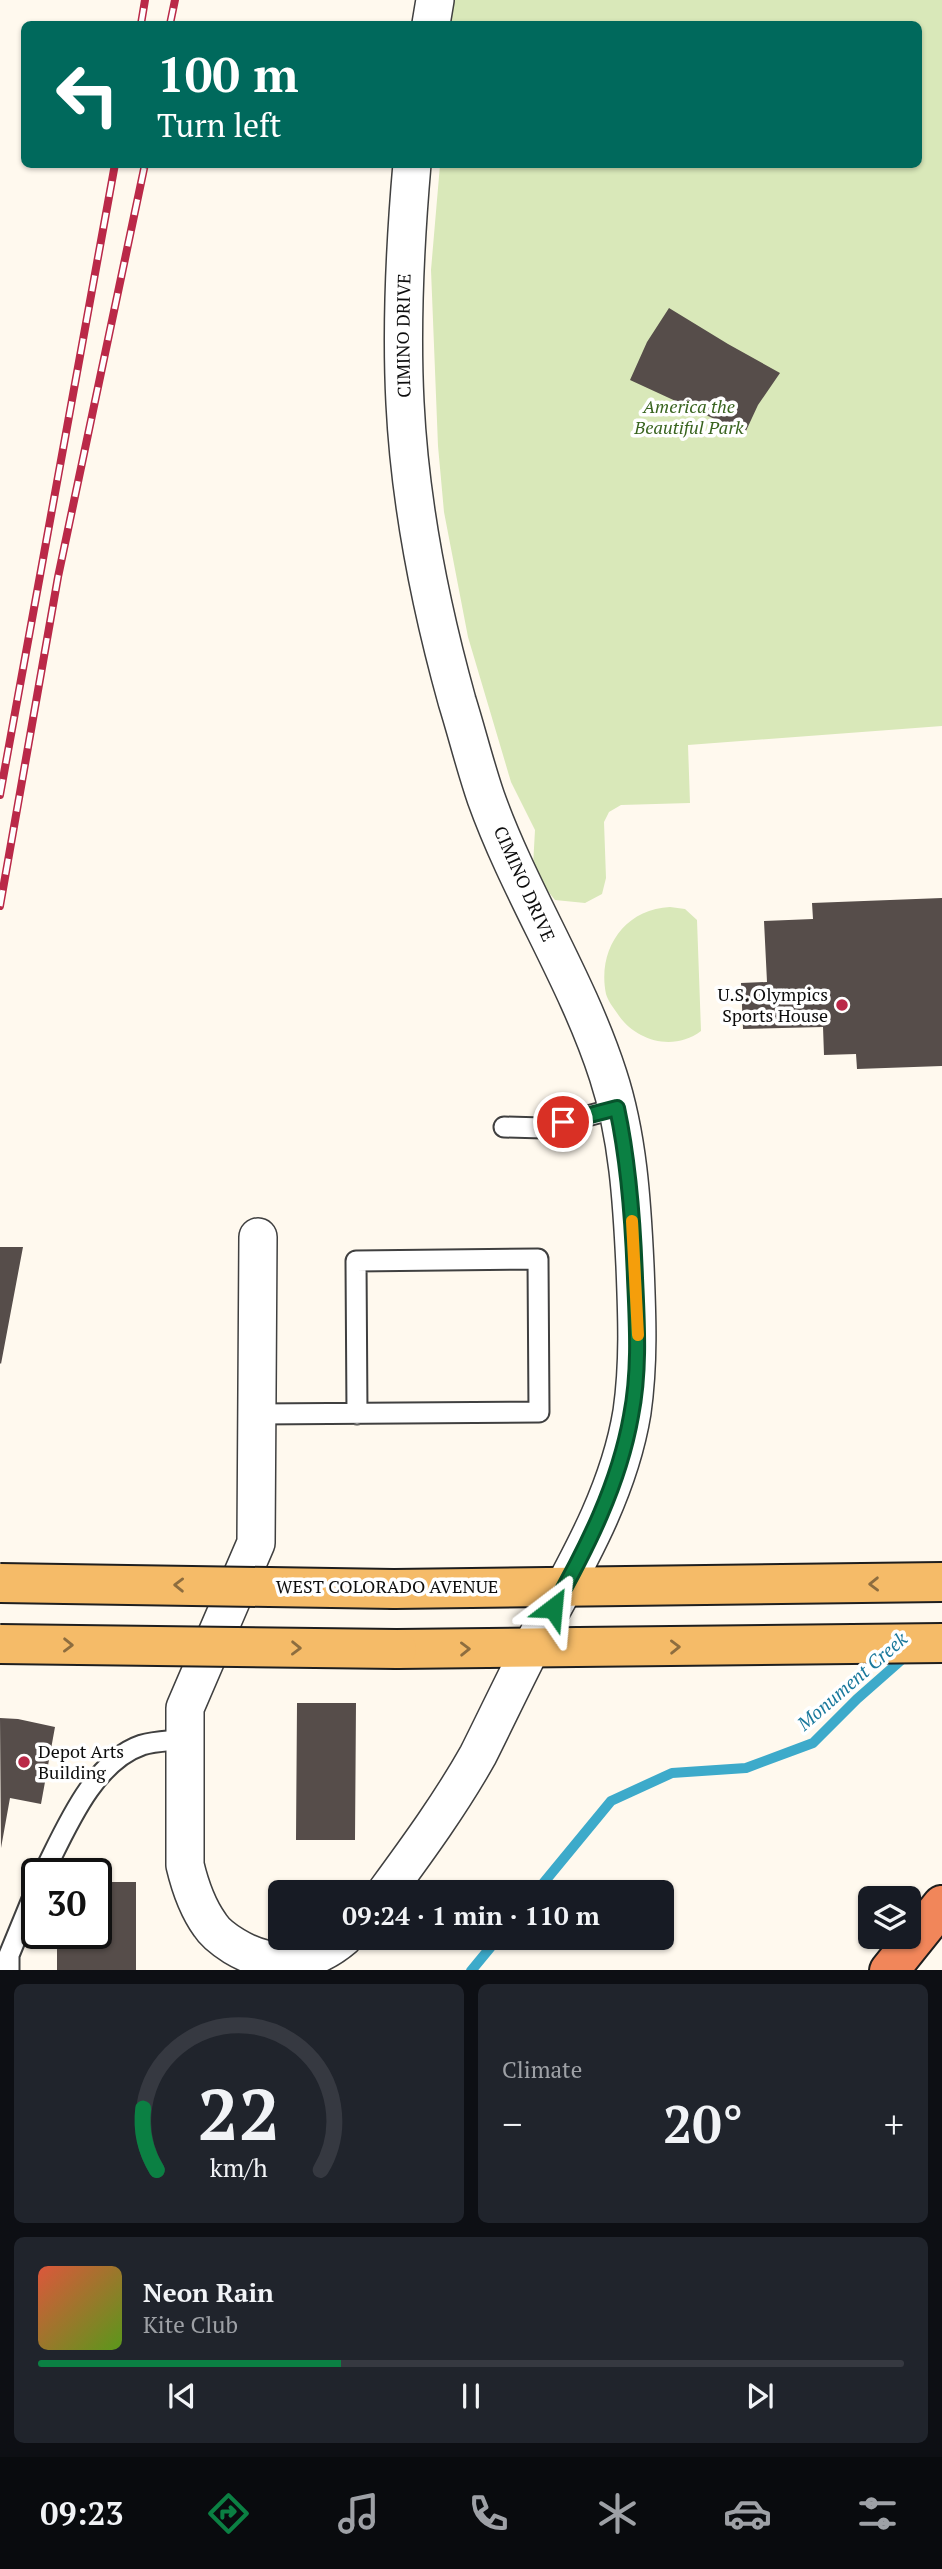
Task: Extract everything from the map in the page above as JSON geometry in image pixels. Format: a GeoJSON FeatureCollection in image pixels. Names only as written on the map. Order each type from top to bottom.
{"type":"FeatureCollection","features":[{"type":"Feature","properties":{"kind":"highway"},"geometry":{"type":"LineString","coordinates":[[889,1970],[942,1905]]}},
{"type":"Feature","properties":{"kind":"main road","name":"WEST COLORADO AVENUE"},"geometry":{"type":"LineString","coordinates":[[0,1583],[394,1589],[942,1583]]}},
{"type":"Feature","properties":{"kind":"main road"},"geometry":{"type":"LineString","coordinates":[[0,1644],[369,1649],[942,1643]]}},
{"type":"Feature","properties":{"kind":"street"},"geometry":{"type":"LineString","coordinates":[[432,21],[435,0]]}},
{"type":"Feature","properties":{"kind":"street","name":"CIMINO DRIVE"},"geometry":{"type":"LineString","coordinates":[[395,1880],[436,1824],[476,1758],[589,1540],[618,1467],[631,1417],[638,1343],[633,1227],[624,1140],[608,1073],[487,800],[444,653],[428,586],[413,495],[405,404],[404,294],[412,168]]}},
{"type":"Feature","properties":{"kind":"street"},"geometry":{"type":"LineString","coordinates":[[258,1237],[256,1543],[185,1708],[185,1866],[190,1887],[211,1927],[248,1954],[268,1961],[286,1961],[306,1959],[327,1950]]}},
{"type":"Feature","properties":{"kind":"lane"},"geometry":{"type":"LineString","coordinates":[[504,1127],[543,1128],[617,1108]]}},
{"type":"Feature","properties":{"kind":"lane"},"geometry":{"type":"LineString","coordinates":[[257,1414],[357,1414],[539,1412],[538,1259],[356,1261],[357,1414]]}},
{"type":"Feature","properties":{"kind":"lane"},"geometry":{"type":"LineString","coordinates":[[51,1858],[76,1808],[107,1766],[143,1745],[185,1739]]}},
{"type":"Feature","properties":{"kind":"lane"},"geometry":{"type":"LineString","coordinates":[[9,1970],[9,1955],[21,1926]]}},
{"type":"Feature","properties":{"kind":"green space","name":"America the Beautiful Park"},"geometry":{"type":"Polygon","coordinates":[[[450,0],[942,0],[942,726],[688,745],[690,803],[621,805],[609,812],[604,822],[606,878],[602,894],[585,903],[555,900],[539,880],[533,866],[535,830],[511,782],[468,637],[444,512],[438,446],[431,270],[440,168],[922,168],[922,21],[446,21],[450,0]]]}},
{"type":"Feature","properties":{"kind":"green space"},"geometry":{"type":"Polygon","coordinates":[[[670,907],[685,909],[697,920],[701,1031],[679,1041],[667,1042],[644,1037],[625,1023],[608,999],[604,978],[610,948],[627,924],[639,915],[670,907]]]}},
{"type":"Feature","properties":{"kind":"building"},"geometry":{"type":"Polygon","coordinates":[[[669,308],[780,373],[758,405],[745,433],[630,380],[647,342],[669,308]]]}},
{"type":"Feature","properties":{"kind":"building","name":"U.S. Olympics Sports House"},"geometry":{"type":"Polygon","coordinates":[[[942,898],[942,1066],[857,1069],[856,1054],[824,1055],[823,1027],[743,1029],[741,983],[767,982],[764,921],[813,919],[812,903],[942,898]]]}},
{"type":"Feature","properties":{"kind":"building"},"geometry":{"type":"Polygon","coordinates":[[[0,1247],[23,1247],[1,1364],[0,1363],[0,1247]]]}},
{"type":"Feature","properties":{"kind":"building"},"geometry":{"type":"Polygon","coordinates":[[[297,1703],[356,1703],[355,1840],[296,1840],[297,1703]]]}},
{"type":"Feature","properties":{"kind":"building","name":"Depot Arts Building"},"geometry":{"type":"Polygon","coordinates":[[[0,1718],[55,1727],[41,1804],[10,1798],[1,1848],[0,1718]]]}},
{"type":"Feature","properties":{"kind":"building"},"geometry":{"type":"Polygon","coordinates":[[[112,1882],[136,1882],[136,1970],[57,1970],[57,1949],[112,1949],[112,1882]]]}},
{"type":"Feature","properties":{"kind":"waterway","name":"Monument Creek"},"geometry":{"type":"LineString","coordinates":[[546,1880],[611,1801],[672,1773],[746,1768],[813,1743],[907,1655]]}},
{"type":"Feature","properties":{"kind":"waterway","name":"Monument Creek"},"geometry":{"type":"LineString","coordinates":[[472,1970],[488,1950]]}},
{"type":"Feature","properties":{"kind":"railway"},"geometry":{"type":"LineString","coordinates":[[142,21],[145,0]]}},
{"type":"Feature","properties":{"kind":"railway"},"geometry":{"type":"LineString","coordinates":[[171,21],[175,0]]}},
{"type":"Feature","properties":{"kind":"railway"},"geometry":{"type":"LineString","coordinates":[[0,795],[114,168]]}},
{"type":"Feature","properties":{"kind":"railway"},"geometry":{"type":"LineString","coordinates":[[0,906],[58,577],[144,168]]}},
{"type":"Feature","properties":{"kind":"slow traffic"},"geometry":{"type":"LineString","coordinates":[[632,1221],[638,1335]]}},
{"type":"Feature","properties":{"kind":"place","name":"U.S. Olympics Sports House"},"geometry":{"type":"Point","coordinates":[842,1005]}},
{"type":"Feature","properties":{"kind":"place","name":"Depot Arts Building"},"geometry":{"type":"Point","coordinates":[24,1762]}},
{"type":"Feature","properties":{"kind":"route"},"geometry":{"type":"LineString","coordinates":[[553,1608],[589,1540],[618,1467],[631,1417],[638,1343],[633,1227],[624,1140],[617,1108],[563,1122]]}}]}
